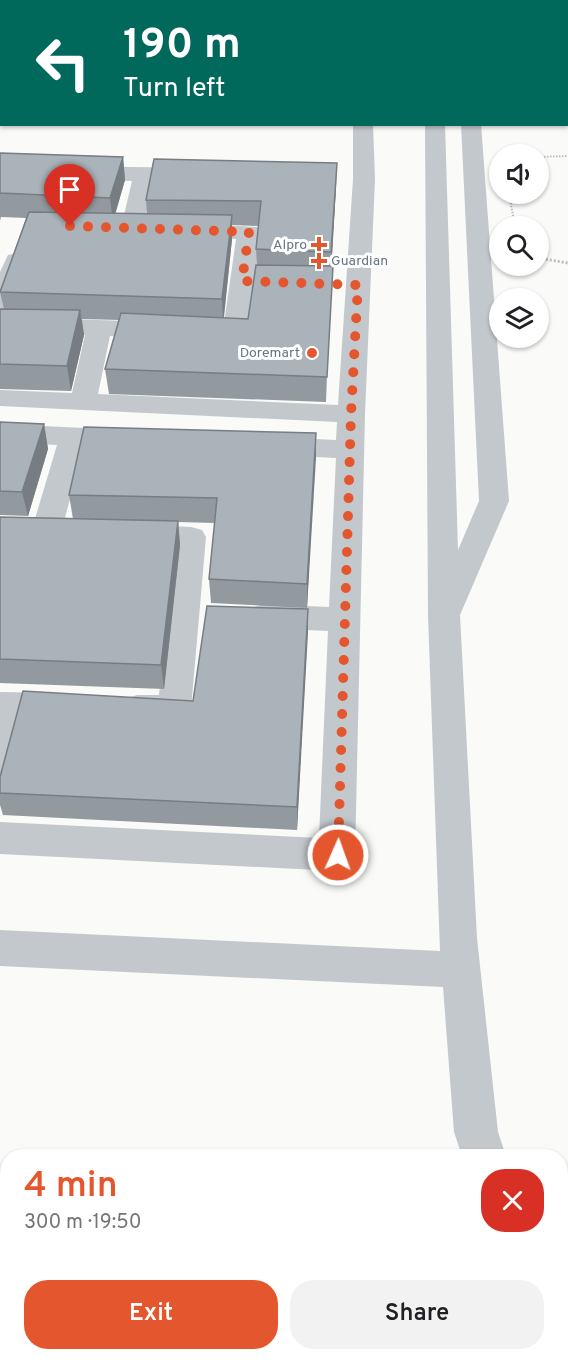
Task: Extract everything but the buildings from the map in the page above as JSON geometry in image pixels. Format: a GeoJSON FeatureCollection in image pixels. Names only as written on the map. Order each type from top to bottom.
{"type":"FeatureCollection","features":[{"type":"Feature","properties":{"kind":"street"},"geometry":{"type":"LineString","coordinates":[[0,838],[338,855],[351,450],[346,284],[352,178],[363,126]]}},
{"type":"Feature","properties":{"kind":"street"},"geometry":{"type":"LineString","coordinates":[[435,126],[444,615],[458,938],[476,1132],[482,1149]]}},
{"type":"Feature","properties":{"kind":"street"},"geometry":{"type":"LineString","coordinates":[[444,615],[494,501],[471,126]]}},
{"type":"Feature","properties":{"kind":"street"},"geometry":{"type":"LineString","coordinates":[[0,172],[214,176]]}},
{"type":"Feature","properties":{"kind":"street"},"geometry":{"type":"LineString","coordinates":[[0,325],[235,332],[253,281],[249,232],[141,229],[146,174]]}},
{"type":"Feature","properties":{"kind":"street"},"geometry":{"type":"LineString","coordinates":[[0,306],[6,272],[25,234]]}},
{"type":"Feature","properties":{"kind":"street"},"geometry":{"type":"LineString","coordinates":[[83,402],[99,328]]}},
{"type":"Feature","properties":{"kind":"street"},"geometry":{"type":"LineString","coordinates":[[0,399],[351,414]]}},
{"type":"Feature","properties":{"kind":"street"},"geometry":{"type":"LineString","coordinates":[[0,433],[154,440]]}},
{"type":"Feature","properties":{"kind":"street"},"geometry":{"type":"LineString","coordinates":[[47,529],[74,436]]}},
{"type":"Feature","properties":{"kind":"street"},"geometry":{"type":"LineString","coordinates":[[247,445],[351,450]]}},
{"type":"Feature","properties":{"kind":"street"},"geometry":{"type":"LineString","coordinates":[[0,765],[7,705],[174,709],[207,613],[191,537],[103,532]]}},
{"type":"Feature","properties":{"kind":"street"},"geometry":{"type":"LineString","coordinates":[[207,613],[345,620]]}},
{"type":"Feature","properties":{"kind":"street"},"geometry":{"type":"LineString","coordinates":[[0,948],[461,970]]}},
{"type":"Feature","properties":{"kind":"path"},"geometry":{"type":"LineString","coordinates":[[549,157],[568,156]]}},
{"type":"Feature","properties":{"kind":"path"},"geometry":{"type":"LineString","coordinates":[[549,260],[568,263]]}},
{"type":"Feature","properties":{"kind":"place","name":"Alpro"},"geometry":{"type":"Point","coordinates":[319,245]}},
{"type":"Feature","properties":{"kind":"place","name":"Guardian"},"geometry":{"type":"Point","coordinates":[319,261]}},
{"type":"Feature","properties":{"kind":"place","name":"Doremart"},"geometry":{"type":"Point","coordinates":[312,353]}},
{"type":"Feature","properties":{"kind":"route"},"geometry":{"type":"LineString","coordinates":[[70,226],[249,232],[242,281],[358,285],[351,414],[338,855]]}}]}
